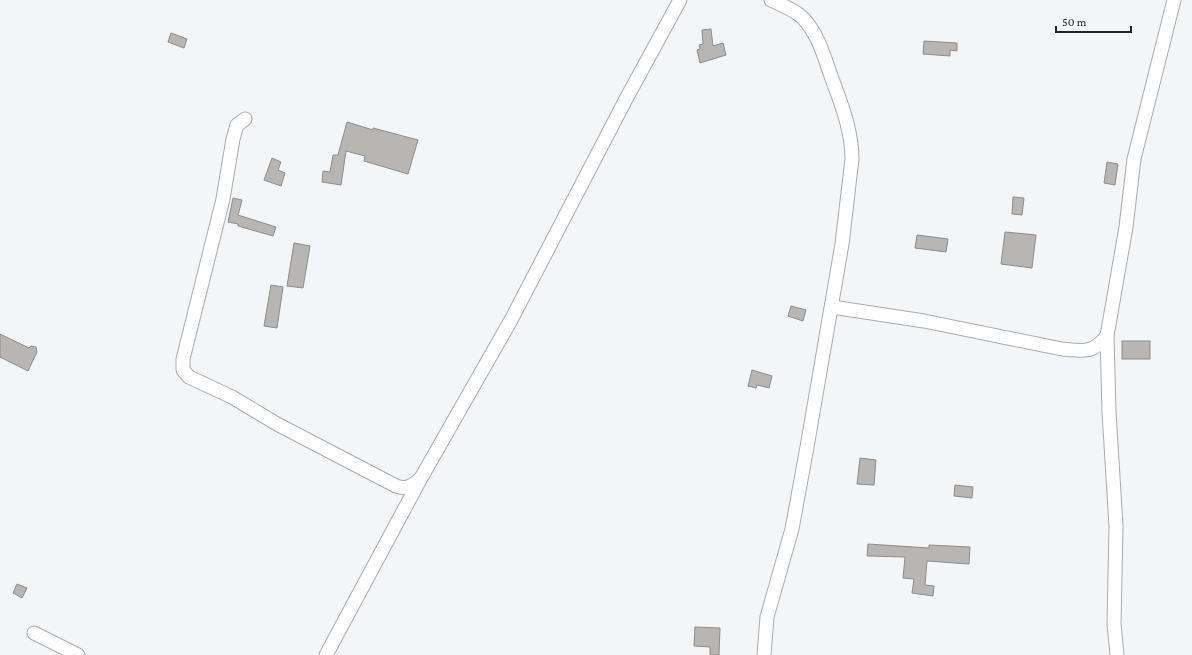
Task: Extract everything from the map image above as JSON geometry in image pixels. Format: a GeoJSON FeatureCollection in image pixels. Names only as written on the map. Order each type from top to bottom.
{"type":"FeatureCollection","features":[{"type":"Feature","properties":{"kind":"street"},"geometry":{"type":"LineString","coordinates":[[326,655],[421,478],[511,320],[626,99],[680,0]]}},
{"type":"Feature","properties":{"kind":"street"},"geometry":{"type":"LineString","coordinates":[[764,655],[767,617],[792,529],[821,361],[832,307],[852,172],[852,146],[844,110],[819,44],[803,18],[797,13],[771,0]]}},
{"type":"Feature","properties":{"kind":"street"},"geometry":{"type":"LineString","coordinates":[[1117,655],[1114,624],[1116,526],[1109,412],[1107,336],[1126,227],[1134,159],[1174,0]]}},
{"type":"Feature","properties":{"kind":"street"},"geometry":{"type":"LineString","coordinates":[[246,120],[237,125],[233,139],[223,200],[183,359],[182,370],[190,377],[232,397],[277,424],[396,486],[401,488],[410,487],[421,478]]}},
{"type":"Feature","properties":{"kind":"street"},"geometry":{"type":"LineString","coordinates":[[832,307],[924,321],[1062,350],[1083,351],[1093,349],[1100,345],[1107,336]]}},
{"type":"Feature","properties":{"kind":"street"},"geometry":{"type":"LineString","coordinates":[[34,633],[78,655]]}},
{"type":"Feature","properties":{"kind":"building"},"geometry":{"type":"Polygon","coordinates":[[[711,29],[713,46],[723,43],[726,55],[700,63],[697,50],[700,49],[699,45],[703,44],[702,30],[711,29]]]}},
{"type":"Feature","properties":{"kind":"building"},"geometry":{"type":"Polygon","coordinates":[[[171,33],[187,39],[184,48],[168,42],[171,33]]]}},
{"type":"Feature","properties":{"kind":"building"},"geometry":{"type":"Polygon","coordinates":[[[924,41],[957,43],[957,51],[950,50],[950,56],[923,54],[924,41]]]}},
{"type":"Feature","properties":{"kind":"building"},"geometry":{"type":"Polygon","coordinates":[[[347,122],[373,130],[373,128],[418,140],[408,174],[364,161],[365,156],[346,151],[341,185],[322,182],[323,171],[330,172],[333,155],[338,155],[347,122]]]}},
{"type":"Feature","properties":{"kind":"building"},"geometry":{"type":"Polygon","coordinates":[[[272,158],[281,162],[278,170],[285,173],[281,186],[264,180],[272,158]]]}},
{"type":"Feature","properties":{"kind":"building"},"geometry":{"type":"Polygon","coordinates":[[[1107,162],[1118,164],[1115,185],[1104,183],[1107,162]]]}},
{"type":"Feature","properties":{"kind":"building"},"geometry":{"type":"Polygon","coordinates":[[[1013,197],[1024,198],[1022,215],[1012,214],[1013,197]]]}},
{"type":"Feature","properties":{"kind":"building"},"geometry":{"type":"Polygon","coordinates":[[[233,198],[242,200],[238,215],[276,227],[273,236],[228,222],[233,198]]]}},
{"type":"Feature","properties":{"kind":"building"},"geometry":{"type":"Polygon","coordinates":[[[1005,232],[1036,235],[1032,268],[1001,264],[1005,232]]]}},
{"type":"Feature","properties":{"kind":"building"},"geometry":{"type":"Polygon","coordinates":[[[917,235],[948,239],[946,252],[915,248],[917,235]]]}},
{"type":"Feature","properties":{"kind":"building"},"geometry":{"type":"Polygon","coordinates":[[[294,243],[310,246],[303,288],[287,286],[294,243]]]}},
{"type":"Feature","properties":{"kind":"building"},"geometry":{"type":"Polygon","coordinates":[[[271,285],[283,287],[277,328],[264,326],[271,285]]]}},
{"type":"Feature","properties":{"kind":"building"},"geometry":{"type":"Polygon","coordinates":[[[791,306],[806,310],[803,321],[788,316],[791,306]]]}},
{"type":"Feature","properties":{"kind":"building"},"geometry":{"type":"Polygon","coordinates":[[[0,334],[29,348],[31,346],[36,347],[37,352],[28,371],[0,357],[0,334]]]}},
{"type":"Feature","properties":{"kind":"building"},"geometry":{"type":"Polygon","coordinates":[[[1122,341],[1150,341],[1150,359],[1122,359],[1122,341]]]}},
{"type":"Feature","properties":{"kind":"building"},"geometry":{"type":"Polygon","coordinates":[[[752,370],[772,376],[769,388],[757,385],[756,388],[748,386],[752,370]]]}},
{"type":"Feature","properties":{"kind":"building"},"geometry":{"type":"Polygon","coordinates":[[[860,458],[876,460],[874,485],[857,484],[860,458]]]}},
{"type":"Feature","properties":{"kind":"building"},"geometry":{"type":"Polygon","coordinates":[[[955,485],[973,487],[972,498],[954,496],[955,485]]]}},
{"type":"Feature","properties":{"kind":"building"},"geometry":{"type":"Polygon","coordinates":[[[868,544],[929,548],[929,545],[970,547],[969,564],[927,561],[925,585],[934,586],[933,596],[912,593],[914,579],[903,578],[905,557],[867,556],[868,544]]]}},
{"type":"Feature","properties":{"kind":"building"},"geometry":{"type":"Polygon","coordinates":[[[17,584],[27,588],[22,598],[13,593],[17,584]]]}},
{"type":"Feature","properties":{"kind":"building"},"geometry":{"type":"Polygon","coordinates":[[[695,627],[720,628],[719,655],[710,655],[710,647],[694,646],[695,627]]]}}]}
